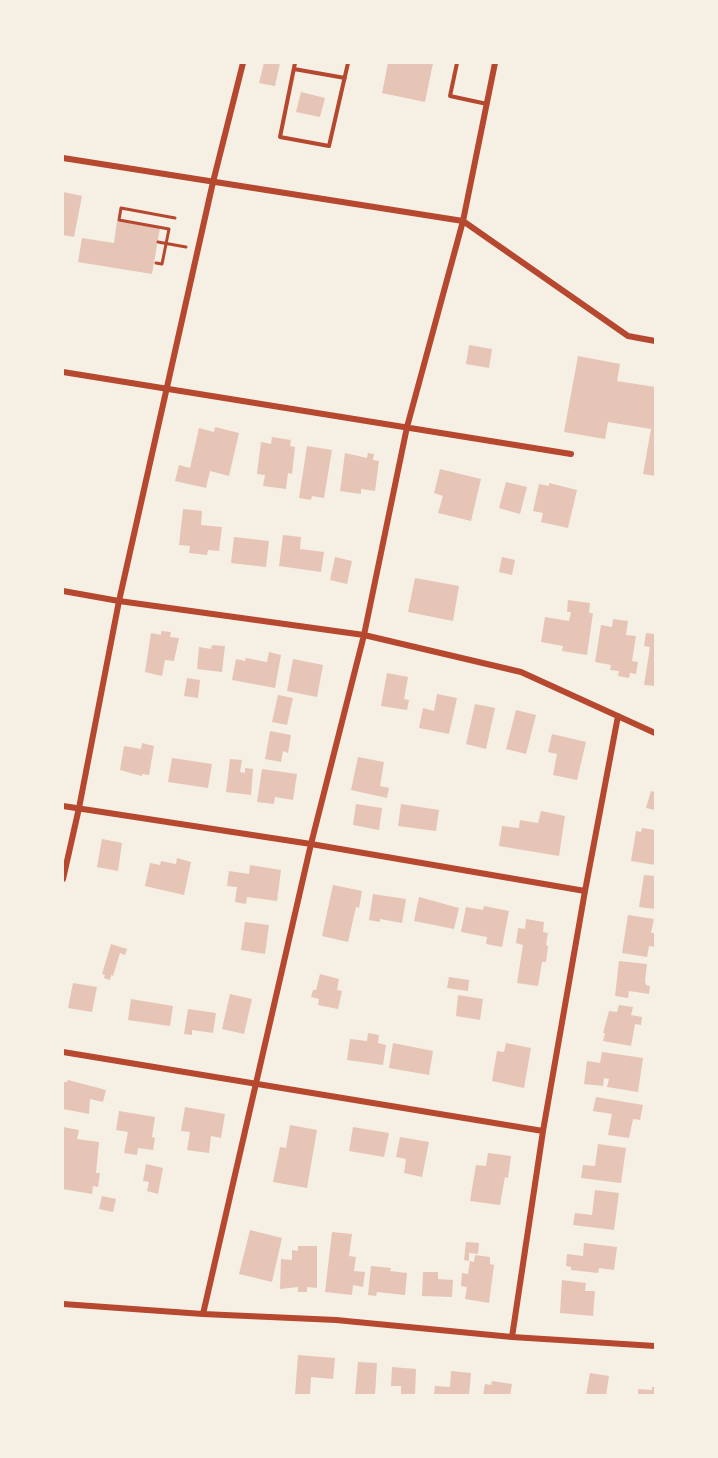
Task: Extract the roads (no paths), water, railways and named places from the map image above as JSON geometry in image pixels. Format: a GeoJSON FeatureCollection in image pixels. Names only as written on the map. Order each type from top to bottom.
{"type":"FeatureCollection","features":[{"type":"Feature","properties":{"kind":"street"},"geometry":{"type":"LineString","coordinates":[[63,879],[119,601],[213,182],[243,63]]}},
{"type":"Feature","properties":{"kind":"street"},"geometry":{"type":"LineString","coordinates":[[203,1314],[311,844],[364,635],[407,427],[463,220],[495,63]]}},
{"type":"Feature","properties":{"kind":"street"},"geometry":{"type":"LineString","coordinates":[[63,158],[463,220],[628,336],[655,340]]}},
{"type":"Feature","properties":{"kind":"street"},"geometry":{"type":"LineString","coordinates":[[63,372],[571,454]]}},
{"type":"Feature","properties":{"kind":"street"},"geometry":{"type":"LineString","coordinates":[[63,591],[364,635],[521,672],[655,733]]}},
{"type":"Feature","properties":{"kind":"street"},"geometry":{"type":"LineString","coordinates":[[512,1337],[543,1131],[618,716]]}},
{"type":"Feature","properties":{"kind":"street"},"geometry":{"type":"LineString","coordinates":[[63,806],[311,844],[585,891]]}},
{"type":"Feature","properties":{"kind":"street"},"geometry":{"type":"LineString","coordinates":[[63,1052],[543,1131]]}},
{"type":"Feature","properties":{"kind":"street"},"geometry":{"type":"LineString","coordinates":[[63,1304],[336,1320],[512,1337],[655,1346]]}},
{"type":"Feature","properties":{"kind":"lane"},"geometry":{"type":"LineString","coordinates":[[296,63],[280,137],[329,146],[348,63]]}},
{"type":"Feature","properties":{"kind":"lane"},"geometry":{"type":"LineString","coordinates":[[457,63],[450,96],[487,104]]}},
{"type":"Feature","properties":{"kind":"lane"},"geometry":{"type":"LineString","coordinates":[[294,69],[345,78]]}}]}
